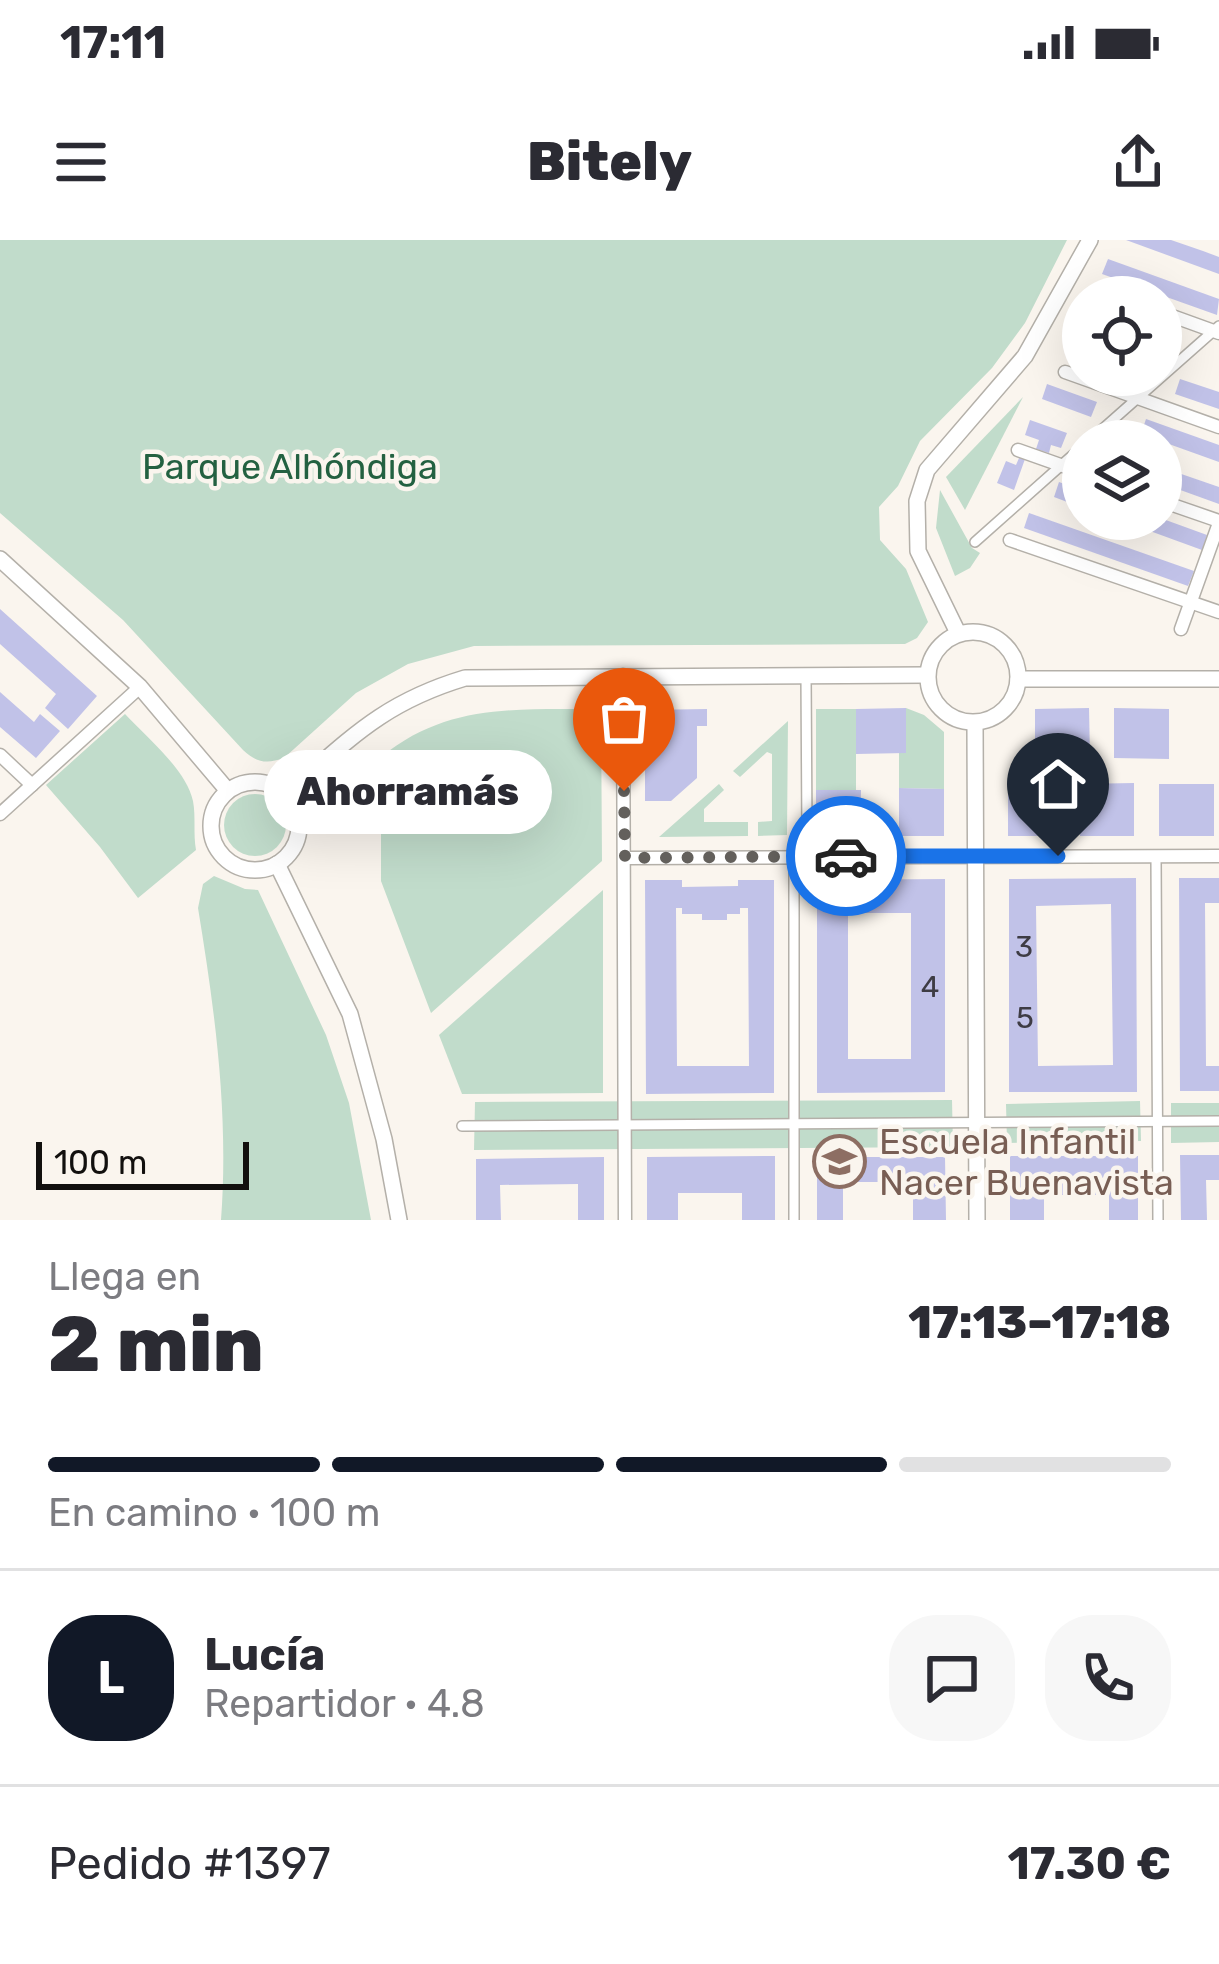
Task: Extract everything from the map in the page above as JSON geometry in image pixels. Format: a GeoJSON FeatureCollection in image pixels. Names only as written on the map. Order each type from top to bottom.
{"type":"FeatureCollection","features":[{"type":"Feature","properties":{"kind":"street"},"geometry":{"type":"LineString","coordinates":[[958,633],[917,551],[917,501],[927,470],[1025,356],[1090,240]]}},
{"type":"Feature","properties":{"kind":"street"},"geometry":{"type":"LineString","coordinates":[[1182,319],[1217,330]]}},
{"type":"Feature","properties":{"kind":"street"},"geometry":{"type":"LineString","coordinates":[[1113,420],[1217,330]]}},
{"type":"Feature","properties":{"kind":"street"},"geometry":{"type":"LineString","coordinates":[[1131,396],[1219,427]]}},
{"type":"Feature","properties":{"kind":"street"},"geometry":{"type":"LineString","coordinates":[[975,542],[1061,466],[1018,450]]}},
{"type":"Feature","properties":{"kind":"street"},"geometry":{"type":"LineString","coordinates":[[1180,629],[1219,522],[1182,508]]}},
{"type":"Feature","properties":{"kind":"street"},"geometry":{"type":"LineString","coordinates":[[1010,540],[1219,612]]}},
{"type":"Feature","properties":{"kind":"street"},"geometry":{"type":"LineString","coordinates":[[0,559],[140,687],[228,791]]}},
{"type":"Feature","properties":{"kind":"street"},"geometry":{"type":"LineString","coordinates":[[973,631],[1000,640],[1011,651],[1018,679],[1016,692],[1000,713],[975,723],[948,715],[937,705],[927,675],[936,650],[958,633],[973,631]]}},
{"type":"Feature","properties":{"kind":"street"},"geometry":{"type":"LineString","coordinates":[[623,675],[626,1220]]}},
{"type":"Feature","properties":{"kind":"street"},"geometry":{"type":"LineString","coordinates":[[794,1220],[794,857],[807,834],[806,675]]}},
{"type":"Feature","properties":{"kind":"street"},"geometry":{"type":"LineString","coordinates":[[286,794],[389,708],[466,678],[927,675]]}},
{"type":"Feature","properties":{"kind":"street"},"geometry":{"type":"LineString","coordinates":[[1018,679],[1219,679]]}},
{"type":"Feature","properties":{"kind":"street"},"geometry":{"type":"LineString","coordinates":[[0,814],[140,687]]}},
{"type":"Feature","properties":{"kind":"street"},"geometry":{"type":"LineString","coordinates":[[975,723],[977,1220]]}},
{"type":"Feature","properties":{"kind":"street"},"geometry":{"type":"LineString","coordinates":[[0,755],[32,785]]}},
{"type":"Feature","properties":{"kind":"street"},"geometry":{"type":"LineString","coordinates":[[264,782],[286,794],[299,818],[299,832],[288,856],[278,864],[249,870],[235,865],[216,845],[212,816],[228,791],[264,782]]}},
{"type":"Feature","properties":{"kind":"street"},"geometry":{"type":"LineString","coordinates":[[1156,856],[1158,1220]]}},
{"type":"Feature","properties":{"kind":"street"},"geometry":{"type":"LineString","coordinates":[[625,858],[1219,856]]}},
{"type":"Feature","properties":{"kind":"street"},"geometry":{"type":"LineString","coordinates":[[278,864],[350,1014],[384,1139],[399,1220]]}},
{"type":"Feature","properties":{"kind":"street"},"geometry":{"type":"LineString","coordinates":[[462,1126],[1219,1121]]}},
{"type":"Feature","properties":{"kind":"green space","name":"Parque Alhóndiga"},"geometry":{"type":"Polygon","coordinates":[[[0,240],[1067,240],[1025,323],[992,368],[920,441],[898,486],[879,507],[880,540],[906,569],[928,622],[917,638],[905,644],[474,646],[408,664],[356,693],[284,758],[267,762],[243,750],[123,620],[0,513],[0,240]]]}},
{"type":"Feature","properties":{"kind":"green space"},"geometry":{"type":"Polygon","coordinates":[[[1023,397],[965,510],[946,477],[1023,397]]]}},
{"type":"Feature","properties":{"kind":"green space"},"geometry":{"type":"Polygon","coordinates":[[[940,490],[972,548],[980,553],[970,568],[955,576],[936,528],[940,490]]]}},
{"type":"Feature","properties":{"kind":"green space"},"geometry":{"type":"Polygon","coordinates":[[[906,708],[924,715],[944,732],[944,789],[899,788],[899,753],[906,752],[906,708]]]}},
{"type":"Feature","properties":{"kind":"green space"},"geometry":{"type":"Polygon","coordinates":[[[601,709],[602,861],[431,1013],[381,881],[381,757],[432,726],[459,718],[513,710],[601,709]]]}},
{"type":"Feature","properties":{"kind":"green space"},"geometry":{"type":"Polygon","coordinates":[[[816,709],[856,709],[856,790],[816,790],[816,709]]]}},
{"type":"Feature","properties":{"kind":"green space"},"geometry":{"type":"Polygon","coordinates":[[[125,714],[183,777],[194,813],[196,850],[138,898],[46,785],[125,714]]]}},
{"type":"Feature","properties":{"kind":"green space"},"geometry":{"type":"Polygon","coordinates":[[[788,721],[787,835],[758,836],[758,822],[772,821],[772,754],[767,752],[740,777],[733,771],[788,721]]]}},
{"type":"Feature","properties":{"kind":"green space"},"geometry":{"type":"Polygon","coordinates":[[[719,784],[724,790],[704,809],[704,822],[748,822],[748,836],[659,837],[719,784]]]}},
{"type":"Feature","properties":{"kind":"green space"},"geometry":{"type":"Polygon","coordinates":[[[255,794],[277,803],[286,825],[277,847],[255,856],[233,847],[224,825],[233,803],[255,794]]]}},
{"type":"Feature","properties":{"kind":"green space"},"geometry":{"type":"Polygon","coordinates":[[[214,876],[258,890],[326,1035],[349,1103],[371,1220],[221,1220],[219,1063],[198,908],[203,884],[214,876]]]}},
{"type":"Feature","properties":{"kind":"green space"},"geometry":{"type":"Polygon","coordinates":[[[603,890],[603,1093],[462,1094],[439,1035],[603,890]]]}},
{"type":"Feature","properties":{"kind":"green space"},"geometry":{"type":"Polygon","coordinates":[[[952,1100],[953,1147],[474,1150],[475,1102],[952,1100]]]}},
{"type":"Feature","properties":{"kind":"green space"},"geometry":{"type":"Polygon","coordinates":[[[1140,1101],[1141,1141],[1007,1143],[1006,1104],[1140,1101]]]}},
{"type":"Feature","properties":{"kind":"green space"},"geometry":{"type":"Polygon","coordinates":[[[1171,1103],[1219,1103],[1219,1142],[1171,1143],[1171,1103]]]}},
{"type":"Feature","properties":{"kind":"building"},"geometry":{"type":"Polygon","coordinates":[[[1126,240],[1171,240],[1203,251],[1219,257],[1219,274],[1126,240]]]}},
{"type":"Feature","properties":{"kind":"building"},"geometry":{"type":"Polygon","coordinates":[[[1108,259],[1155,276],[1108,276],[1102,274],[1108,259]]]}},
{"type":"Feature","properties":{"kind":"building"},"geometry":{"type":"Polygon","coordinates":[[[1182,286],[1219,299],[1217,315],[1182,303],[1182,286]]]}},
{"type":"Feature","properties":{"kind":"building"},"geometry":{"type":"Polygon","coordinates":[[[1182,380],[1219,392],[1219,409],[1181,396],[1182,380]]]}},
{"type":"Feature","properties":{"kind":"building"},"geometry":{"type":"Polygon","coordinates":[[[1047,384],[1062,389],[1062,396],[1097,402],[1091,417],[1042,399],[1047,384]]]}},
{"type":"Feature","properties":{"kind":"building"},"geometry":{"type":"Polygon","coordinates":[[[1030,420],[1062,431],[1062,446],[1051,445],[1049,453],[1036,449],[1039,440],[1025,435],[1030,420]]]}},
{"type":"Feature","properties":{"kind":"building"},"geometry":{"type":"Polygon","coordinates":[[[1182,432],[1219,445],[1219,462],[1182,449],[1182,432]]]}},
{"type":"Feature","properties":{"kind":"building"},"geometry":{"type":"Polygon","coordinates":[[[1019,458],[1025,459],[1014,490],[997,483],[1006,461],[1016,465],[1019,458]]]}},
{"type":"Feature","properties":{"kind":"building"},"geometry":{"type":"Polygon","coordinates":[[[1182,474],[1219,487],[1219,504],[1182,491],[1182,474]]]}},
{"type":"Feature","properties":{"kind":"building"},"geometry":{"type":"Polygon","coordinates":[[[1059,482],[1062,483],[1062,500],[1054,497],[1059,482]]]}},
{"type":"Feature","properties":{"kind":"building"},"geometry":{"type":"Polygon","coordinates":[[[1029,513],[1062,525],[1062,540],[1106,540],[1194,571],[1188,586],[1024,528],[1029,513]]]}},
{"type":"Feature","properties":{"kind":"building"},"geometry":{"type":"Polygon","coordinates":[[[1182,526],[1207,535],[1202,550],[1175,540],[1182,540],[1182,526]]]}},
{"type":"Feature","properties":{"kind":"building"},"geometry":{"type":"Polygon","coordinates":[[[0,609],[97,696],[68,729],[45,708],[56,694],[0,644],[0,609]]]}},
{"type":"Feature","properties":{"kind":"building"},"geometry":{"type":"Polygon","coordinates":[[[0,692],[34,722],[40,714],[60,731],[36,758],[0,727],[0,692]]]}},
{"type":"Feature","properties":{"kind":"building"},"geometry":{"type":"Polygon","coordinates":[[[906,708],[906,753],[856,754],[856,709],[906,708]]]}},
{"type":"Feature","properties":{"kind":"building"},"geometry":{"type":"Polygon","coordinates":[[[1089,708],[1090,757],[1035,758],[1035,709],[1089,708]]]}},
{"type":"Feature","properties":{"kind":"building"},"geometry":{"type":"Polygon","coordinates":[[[1114,708],[1169,709],[1169,759],[1114,758],[1114,708]]]}},
{"type":"Feature","properties":{"kind":"building"},"geometry":{"type":"Polygon","coordinates":[[[707,709],[707,726],[697,726],[697,778],[671,801],[645,801],[645,710],[707,709]]]}},
{"type":"Feature","properties":{"kind":"building"},"geometry":{"type":"Polygon","coordinates":[[[1134,783],[1134,836],[1080,836],[1080,784],[1134,783]]]}},
{"type":"Feature","properties":{"kind":"building"},"geometry":{"type":"Polygon","coordinates":[[[1159,784],[1214,784],[1214,836],[1159,836],[1159,784]]]}},
{"type":"Feature","properties":{"kind":"building"},"geometry":{"type":"Polygon","coordinates":[[[1008,786],[1048,786],[1048,836],[1008,836],[1008,786]]]}},
{"type":"Feature","properties":{"kind":"building"},"geometry":{"type":"Polygon","coordinates":[[[899,788],[944,789],[944,836],[899,836],[899,788]]]}},
{"type":"Feature","properties":{"kind":"building"},"geometry":{"type":"Polygon","coordinates":[[[816,790],[861,790],[860,837],[816,837],[816,790]]]}},
{"type":"Feature","properties":{"kind":"building"},"geometry":{"type":"Polygon","coordinates":[[[1136,878],[1137,1092],[1009,1092],[1009,879],[1136,878]],[[1111,904],[1036,906],[1038,1066],[1113,1065],[1111,904]]]}},
{"type":"Feature","properties":{"kind":"building"},"geometry":{"type":"Polygon","coordinates":[[[1179,878],[1219,878],[1219,903],[1205,903],[1206,1066],[1219,1066],[1219,1091],[1180,1091],[1179,878]]]}},
{"type":"Feature","properties":{"kind":"building"},"geometry":{"type":"Polygon","coordinates":[[[945,879],[945,1092],[817,1093],[817,880],[945,879]],[[848,913],[848,1059],[911,1059],[911,913],[848,913]]]}},
{"type":"Feature","properties":{"kind":"building"},"geometry":{"type":"Polygon","coordinates":[[[645,880],[682,880],[682,887],[774,880],[774,1093],[646,1094],[645,880]],[[676,908],[677,1066],[749,1066],[748,908],[727,914],[727,920],[702,920],[702,914],[682,914],[682,908],[676,908]]]}},
{"type":"Feature","properties":{"kind":"building"},"geometry":{"type":"Polygon","coordinates":[[[1180,1155],[1219,1155],[1219,1180],[1206,1180],[1207,1220],[1181,1220],[1180,1155]]]}},
{"type":"Feature","properties":{"kind":"building"},"geometry":{"type":"Polygon","coordinates":[[[775,1156],[775,1220],[742,1220],[742,1193],[678,1193],[678,1220],[647,1220],[647,1157],[775,1156]]]}},
{"type":"Feature","properties":{"kind":"building"},"geometry":{"type":"Polygon","coordinates":[[[1010,1156],[1138,1156],[1138,1220],[1109,1220],[1109,1195],[1044,1195],[1044,1220],[1010,1220],[1010,1156]]]}},
{"type":"Feature","properties":{"kind":"building"},"geometry":{"type":"Polygon","coordinates":[[[604,1157],[604,1220],[578,1220],[578,1184],[500,1185],[501,1220],[476,1220],[476,1159],[604,1157]]]}},
{"type":"Feature","properties":{"kind":"building"},"geometry":{"type":"Polygon","coordinates":[[[817,1157],[945,1157],[946,1220],[913,1220],[913,1194],[920,1182],[843,1182],[843,1220],[817,1220],[817,1157]]]}},
{"type":"Feature","properties":{"kind":"way so far"},"geometry":{"type":"LineString","coordinates":[[624,791],[625,858],[846,856]]}},
{"type":"Feature","properties":{"kind":"place","name":"Ahorramás"},"geometry":{"type":"Point","coordinates":[624,791]}},
{"type":"Feature","properties":{"kind":"place","name":"Escuela Infantil Nacer Buenavista"},"geometry":{"type":"Point","coordinates":[840,1162]}},
{"type":"Feature","properties":{"kind":"route"},"geometry":{"type":"LineString","coordinates":[[846,856],[1058,856]]}}]}
